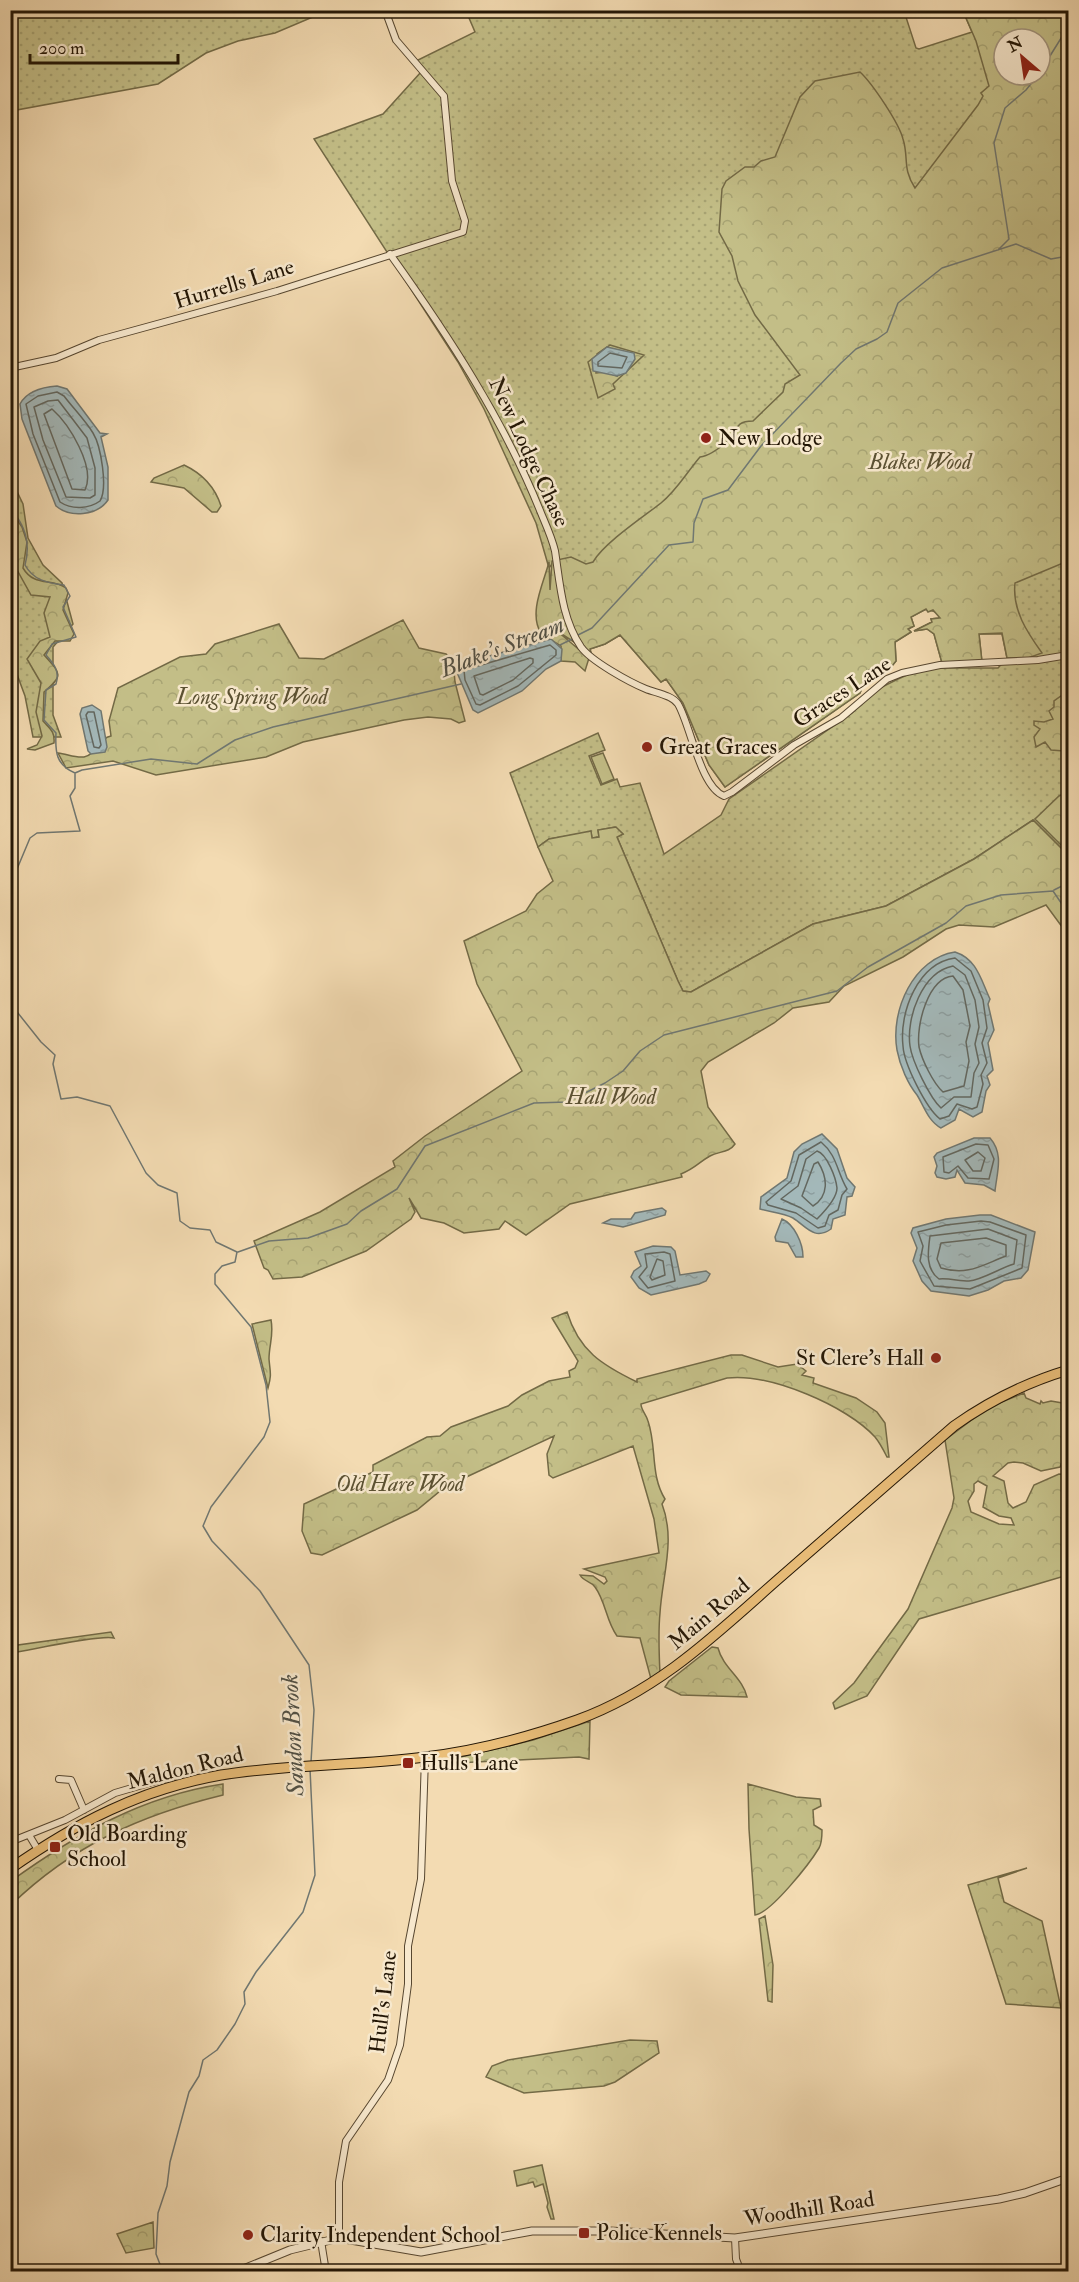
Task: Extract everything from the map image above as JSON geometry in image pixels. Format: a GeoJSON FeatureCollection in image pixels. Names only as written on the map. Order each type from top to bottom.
{"type":"FeatureCollection","features":[{"type":"Feature","properties":{"kind":"main road","name":"Main Road"},"geometry":{"type":"LineString","coordinates":[[317,1766],[425,1757],[481,1746],[578,1719],[621,1701],[690,1657],[954,1426],[975,1411],[1015,1390],[1068,1370]]}},
{"type":"Feature","properties":{"kind":"main road","name":"Maldon Road"},"geometry":{"type":"LineString","coordinates":[[10,1869],[38,1850],[108,1810],[164,1789],[219,1776],[317,1766]]}},
{"type":"Feature","properties":{"kind":"street","name":"Hurrells Lane"},"geometry":{"type":"LineString","coordinates":[[10,368],[56,358],[99,340],[277,291],[390,254],[450,238],[465,230],[452,182],[444,96],[396,40],[385,10]]}},
{"type":"Feature","properties":{"kind":"street","name":"New Lodge Chase"},"geometry":{"type":"LineString","coordinates":[[390,254],[474,378],[523,473],[550,536],[562,602],[581,647],[591,657],[629,681],[675,700],[687,724],[703,768],[718,794],[724,796]]}},
{"type":"Feature","properties":{"kind":"street","name":"Graces Lane"},"geometry":{"type":"LineString","coordinates":[[724,796],[794,745],[841,718],[887,680],[902,673],[940,665],[1038,660],[1068,655]]}},
{"type":"Feature","properties":{"kind":"street","name":"Hull's Lane"},"geometry":{"type":"LineString","coordinates":[[339,2238],[339,2182],[343,2152],[350,2135],[388,2080],[399,2045],[408,1984],[408,1946],[421,1879],[425,1757]]}},
{"type":"Feature","properties":{"kind":"street","name":"Maldon Road"},"geometry":{"type":"LineString","coordinates":[[10,1842],[84,1810],[123,1790],[173,1776]]}},
{"type":"Feature","properties":{"kind":"street"},"geometry":{"type":"LineString","coordinates":[[59,1779],[71,1780],[84,1810]]}},
{"type":"Feature","properties":{"kind":"street"},"geometry":{"type":"LineString","coordinates":[[29,1835],[38,1850]]}},
{"type":"Feature","properties":{"kind":"street","name":"Woodhill Road"},"geometry":{"type":"LineString","coordinates":[[236,2271],[290,2250],[339,2238],[421,2252],[532,2231],[621,2231],[735,2238],[1006,2198],[1068,2178]]}},
{"type":"Feature","properties":{"kind":"street"},"geometry":{"type":"LineString","coordinates":[[735,2238],[736,2259],[741,2271]]}},
{"type":"Feature","properties":{"kind":"street"},"geometry":{"type":"LineString","coordinates":[[321,2241],[326,2271]]}},
{"type":"Feature","properties":{"kind":"green space"},"geometry":{"type":"Polygon","coordinates":[[[11,10],[327,11],[275,33],[238,41],[206,53],[158,84],[11,111],[11,10]]]}},
{"type":"Feature","properties":{"kind":"green space"},"geometry":{"type":"Polygon","coordinates":[[[466,11],[904,11],[916,48],[919,49],[972,32],[963,11],[1068,11],[1068,855],[1033,820],[974,859],[886,906],[813,924],[691,992],[683,991],[678,981],[617,837],[623,834],[615,827],[598,830],[599,837],[592,838],[591,832],[549,839],[538,847],[510,773],[598,733],[605,750],[589,756],[601,785],[617,779],[620,787],[640,783],[664,854],[721,815],[729,799],[852,713],[878,689],[916,671],[938,668],[998,668],[1007,658],[1002,634],[979,634],[982,662],[942,663],[934,634],[927,629],[914,631],[932,622],[931,619],[939,618],[939,613],[926,609],[911,617],[914,626],[908,629],[911,632],[895,642],[896,661],[892,666],[887,661],[869,670],[860,693],[725,787],[709,765],[683,703],[666,679],[661,682],[620,635],[605,644],[590,649],[591,653],[549,603],[552,564],[549,568],[536,523],[484,409],[458,362],[314,139],[383,114],[421,72],[412,63],[475,32],[466,11]]]}},
{"type":"Feature","properties":{"kind":"green space","name":"Blakes Wood"},"geometry":{"type":"Polygon","coordinates":[[[963,11],[1068,11],[1068,561],[1015,583],[1018,611],[1026,629],[1042,653],[1028,658],[1007,658],[1002,633],[979,634],[982,662],[942,663],[934,634],[927,629],[914,631],[932,622],[931,619],[940,618],[933,610],[928,612],[926,609],[911,617],[914,626],[908,629],[911,632],[895,642],[896,661],[892,666],[887,661],[869,670],[860,693],[725,787],[709,765],[683,703],[666,679],[661,682],[620,635],[605,644],[590,649],[591,653],[557,631],[589,658],[585,671],[575,662],[561,661],[561,646],[545,637],[537,625],[536,607],[549,562],[550,590],[552,561],[571,557],[586,564],[593,562],[615,539],[667,498],[700,457],[726,443],[739,425],[753,421],[783,392],[785,384],[800,375],[755,315],[738,281],[732,256],[719,232],[722,189],[726,181],[745,167],[754,167],[761,161],[775,157],[800,97],[815,81],[860,72],[885,104],[896,123],[905,146],[908,175],[915,188],[978,105],[983,96],[981,93],[989,86],[976,41],[963,11]]]}},
{"type":"Feature","properties":{"kind":"green space"},"geometry":{"type":"Polygon","coordinates":[[[610,345],[644,355],[613,384],[615,389],[598,398],[588,362],[597,355],[596,373],[606,372],[617,376],[607,347],[610,345]]]}},
{"type":"Feature","properties":{"kind":"green space"},"geometry":{"type":"Polygon","coordinates":[[[184,465],[202,476],[211,487],[221,506],[217,512],[212,512],[184,488],[151,482],[154,478],[184,465]]]}},
{"type":"Feature","properties":{"kind":"green space"},"geometry":{"type":"Polygon","coordinates":[[[10,477],[23,504],[28,538],[43,565],[62,583],[73,624],[53,647],[53,715],[61,737],[33,737],[25,696],[11,658],[10,477]]]}},
{"type":"Feature","properties":{"kind":"green space"},"geometry":{"type":"Polygon","coordinates":[[[11,511],[22,527],[27,542],[23,568],[32,578],[66,588],[68,593],[63,610],[74,634],[70,641],[55,641],[44,655],[58,674],[55,682],[44,692],[43,721],[53,733],[54,743],[35,750],[27,749],[37,745],[42,736],[36,712],[41,683],[27,659],[40,641],[50,637],[44,613],[50,597],[31,595],[11,559],[15,535],[11,511]]]}},
{"type":"Feature","properties":{"kind":"green space","name":"Long Spring Wood"},"geometry":{"type":"Polygon","coordinates":[[[403,620],[419,648],[446,654],[453,660],[455,682],[465,721],[459,723],[451,719],[428,717],[404,720],[303,742],[266,757],[156,775],[113,761],[66,768],[58,753],[84,757],[92,753],[103,740],[111,736],[109,721],[118,688],[180,657],[206,654],[215,644],[279,624],[299,658],[324,659],[403,620]]]}},
{"type":"Feature","properties":{"kind":"green space"},"geometry":{"type":"Polygon","coordinates":[[[1068,691],[1068,755],[1064,751],[1051,750],[1045,742],[1036,747],[1034,737],[1040,729],[1034,725],[1034,721],[1044,722],[1053,719],[1049,711],[1054,707],[1054,701],[1068,691]]]}},
{"type":"Feature","properties":{"kind":"green space"},"geometry":{"type":"Polygon","coordinates":[[[603,753],[614,779],[602,784],[591,757],[603,753]]]}},
{"type":"Feature","properties":{"kind":"green space"},"geometry":{"type":"Polygon","coordinates":[[[1068,792],[1068,852],[1035,819],[1059,796],[1068,792]]]}},
{"type":"Feature","properties":{"kind":"green space","name":"Hall Wood"},"geometry":{"type":"Polygon","coordinates":[[[1033,820],[1068,855],[1068,935],[1046,905],[994,927],[959,925],[946,929],[903,957],[844,986],[829,1002],[793,1008],[774,1023],[708,1062],[701,1071],[708,1107],[735,1144],[730,1149],[706,1158],[681,1174],[682,1177],[570,1204],[526,1235],[505,1221],[499,1229],[464,1233],[444,1223],[421,1218],[409,1198],[415,1212],[411,1219],[366,1251],[302,1277],[273,1279],[268,1270],[264,1268],[254,1241],[320,1212],[395,1167],[393,1161],[425,1136],[522,1071],[477,984],[464,941],[526,911],[537,894],[553,881],[538,847],[549,839],[591,831],[592,838],[599,837],[598,830],[616,827],[623,834],[617,837],[678,981],[683,991],[691,992],[813,924],[886,906],[974,859],[1033,820]]]}},
{"type":"Feature","properties":{"kind":"green space","name":"Old Hare Wood"},"geometry":{"type":"Polygon","coordinates":[[[567,1312],[578,1337],[593,1355],[637,1382],[637,1379],[731,1355],[742,1355],[778,1367],[797,1364],[806,1371],[802,1375],[814,1378],[813,1383],[856,1398],[877,1412],[885,1423],[889,1457],[875,1437],[846,1414],[807,1394],[764,1381],[727,1378],[641,1404],[651,1431],[655,1471],[665,1499],[662,1504],[668,1531],[659,1621],[660,1674],[651,1679],[640,1638],[617,1636],[610,1624],[599,1593],[580,1575],[593,1576],[604,1584],[607,1581],[605,1577],[584,1569],[659,1553],[654,1519],[633,1446],[553,1478],[549,1475],[547,1454],[554,1436],[445,1487],[417,1510],[322,1555],[311,1553],[302,1531],[304,1504],[373,1472],[373,1465],[427,1437],[440,1436],[451,1427],[508,1406],[522,1395],[549,1381],[570,1377],[569,1371],[575,1368],[578,1361],[552,1318],[567,1312]]]}},
{"type":"Feature","properties":{"kind":"green space"},"geometry":{"type":"Polygon","coordinates":[[[271,1320],[270,1376],[268,1388],[252,1324],[271,1320]]]}},
{"type":"Feature","properties":{"kind":"green space"},"geometry":{"type":"Polygon","coordinates":[[[1024,1393],[1026,1398],[1040,1404],[1041,1401],[1043,1403],[1051,1401],[1068,1404],[1068,1448],[1060,1467],[1041,1471],[1023,1463],[1014,1462],[1008,1463],[993,1476],[1004,1481],[1008,1503],[1013,1508],[1026,1502],[1034,1485],[1059,1474],[1068,1475],[1068,1575],[919,1619],[867,1696],[835,1709],[833,1703],[854,1683],[908,1609],[952,1508],[954,1498],[945,1440],[989,1407],[1024,1393]],[[978,1481],[974,1484],[974,1491],[968,1501],[971,1512],[999,1524],[1014,1525],[1011,1518],[999,1516],[983,1507],[987,1486],[978,1481]]]}},
{"type":"Feature","properties":{"kind":"green space"},"geometry":{"type":"Polygon","coordinates":[[[111,1632],[114,1638],[81,1640],[11,1653],[11,1646],[111,1632]]]}},
{"type":"Feature","properties":{"kind":"green space"},"geometry":{"type":"Polygon","coordinates":[[[712,1647],[718,1648],[724,1661],[745,1690],[747,1697],[681,1695],[665,1687],[669,1681],[712,1647]]]}},
{"type":"Feature","properties":{"kind":"green space"},"geometry":{"type":"Polygon","coordinates":[[[590,1721],[589,1759],[579,1757],[456,1763],[444,1761],[533,1740],[590,1721]]]}},
{"type":"Feature","properties":{"kind":"green space"},"geometry":{"type":"Polygon","coordinates":[[[223,1784],[223,1795],[164,1812],[84,1849],[59,1865],[11,1905],[11,1881],[85,1833],[137,1808],[165,1798],[223,1784]]]}},
{"type":"Feature","properties":{"kind":"green space"},"geometry":{"type":"Polygon","coordinates":[[[748,1784],[796,1797],[820,1799],[821,1806],[813,1810],[814,1825],[822,1830],[819,1848],[780,1897],[755,1915],[749,1829],[748,1784]]]}},
{"type":"Feature","properties":{"kind":"green space"},"geometry":{"type":"Polygon","coordinates":[[[1027,1868],[998,1878],[1004,1902],[1042,1921],[1061,2008],[1006,2004],[968,1885],[1027,1868]]]}},
{"type":"Feature","properties":{"kind":"green space"},"geometry":{"type":"Polygon","coordinates":[[[765,1916],[773,1965],[772,2002],[768,2001],[759,1919],[765,1916]]]}},
{"type":"Feature","properties":{"kind":"green space"},"geometry":{"type":"Polygon","coordinates":[[[630,2040],[657,2041],[659,2053],[615,2082],[604,2086],[524,2093],[486,2077],[492,2066],[508,2060],[630,2040]]]}},
{"type":"Feature","properties":{"kind":"green space"},"geometry":{"type":"Polygon","coordinates":[[[542,2165],[554,2219],[551,2219],[547,2207],[543,2184],[535,2187],[533,2182],[517,2186],[514,2171],[542,2165]]]}},
{"type":"Feature","properties":{"kind":"green space"},"geometry":{"type":"Polygon","coordinates":[[[153,2222],[154,2248],[126,2253],[117,2234],[153,2222]]]}},
{"type":"Feature","properties":{"kind":"water"},"geometry":{"type":"Polygon","coordinates":[[[607,347],[634,353],[635,359],[626,373],[617,376],[593,371],[592,359],[607,347]]]}},
{"type":"Feature","properties":{"kind":"water"},"geometry":{"type":"Polygon","coordinates":[[[57,386],[67,389],[100,433],[107,434],[101,437],[108,467],[108,500],[97,509],[83,514],[68,512],[56,506],[22,419],[20,404],[27,396],[41,389],[57,386]]]}},
{"type":"Feature","properties":{"kind":"water"},"geometry":{"type":"Polygon","coordinates":[[[551,639],[562,649],[561,661],[546,669],[522,691],[478,713],[473,710],[456,670],[460,664],[551,639]]]}},
{"type":"Feature","properties":{"kind":"water"},"geometry":{"type":"Polygon","coordinates":[[[92,705],[101,711],[107,747],[105,752],[91,754],[88,751],[80,714],[82,708],[92,705]]]}},
{"type":"Feature","properties":{"kind":"water"},"geometry":{"type":"Polygon","coordinates":[[[955,952],[973,965],[990,999],[988,1004],[994,1030],[988,1043],[993,1070],[987,1076],[990,1085],[986,1091],[982,1112],[973,1117],[959,1109],[955,1120],[941,1128],[930,1117],[902,1068],[897,1050],[897,1019],[901,1003],[917,975],[940,956],[955,952]]]}},
{"type":"Feature","properties":{"kind":"water"},"geometry":{"type":"Polygon","coordinates":[[[822,1134],[837,1149],[847,1178],[855,1187],[852,1196],[847,1197],[845,1215],[833,1219],[831,1229],[815,1233],[789,1216],[760,1209],[761,1197],[787,1178],[794,1152],[802,1144],[822,1134]]]}},
{"type":"Feature","properties":{"kind":"water"},"geometry":{"type":"Polygon","coordinates":[[[974,1138],[990,1138],[997,1150],[995,1191],[984,1185],[965,1183],[957,1170],[955,1177],[946,1179],[937,1177],[935,1173],[937,1166],[934,1157],[937,1153],[974,1138]]]}},
{"type":"Feature","properties":{"kind":"water"},"geometry":{"type":"Polygon","coordinates":[[[662,1208],[666,1211],[665,1215],[623,1227],[603,1223],[611,1219],[631,1219],[635,1213],[662,1208]]]}},
{"type":"Feature","properties":{"kind":"water"},"geometry":{"type":"Polygon","coordinates":[[[991,1215],[1035,1232],[1028,1270],[1021,1278],[1004,1281],[988,1290],[969,1296],[931,1291],[922,1281],[913,1261],[917,1248],[911,1233],[913,1228],[946,1219],[991,1215]]]}},
{"type":"Feature","properties":{"kind":"water"},"geometry":{"type":"Polygon","coordinates":[[[782,1219],[797,1235],[803,1257],[796,1257],[788,1243],[776,1241],[775,1237],[782,1219]]]}},
{"type":"Feature","properties":{"kind":"water"},"geometry":{"type":"Polygon","coordinates":[[[653,1246],[671,1247],[675,1251],[680,1275],[706,1271],[710,1274],[706,1281],[651,1295],[639,1288],[631,1277],[634,1271],[641,1266],[635,1252],[653,1246]]]}},
{"type":"Feature","properties":{"kind":"waterway","name":"Blake's Stream"},"geometry":{"type":"LineString","coordinates":[[1052,53],[1068,27]]}},
{"type":"Feature","properties":{"kind":"waterway","name":"Blake's Stream"},"geometry":{"type":"LineString","coordinates":[[998,250],[1009,239],[994,143],[1005,108],[1028,87]]}},
{"type":"Feature","properties":{"kind":"waterway","name":"Blake's Stream"},"geometry":{"type":"LineString","coordinates":[[578,635],[592,628],[669,545],[693,542],[694,523],[703,499],[728,490],[761,446],[841,363],[856,349],[887,332],[898,303],[942,268],[1016,244],[1051,259],[1068,256]]}},
{"type":"Feature","properties":{"kind":"waterway","name":"Sandon Brook"},"geometry":{"type":"LineString","coordinates":[[10,507],[20,521],[25,534],[27,542],[25,565],[28,570],[41,580],[64,585],[70,596],[63,607],[76,637],[52,644],[46,655],[54,665],[57,675],[56,684],[46,690],[44,720],[56,733],[60,762],[75,773],[75,788],[70,796],[80,831],[37,833],[30,838],[17,869],[10,871]]}},
{"type":"Feature","properties":{"kind":"waterway","name":"Blake's Stream"},"geometry":{"type":"LineString","coordinates":[[560,645],[574,638]]}},
{"type":"Feature","properties":{"kind":"waterway","name":"Blake's Stream"},"geometry":{"type":"LineString","coordinates":[[75,773],[151,759],[197,764],[235,740],[273,727],[461,684]]}},
{"type":"Feature","properties":{"kind":"waterway"},"geometry":{"type":"LineString","coordinates":[[1054,890],[1068,883]]}},
{"type":"Feature","properties":{"kind":"waterway"},"geometry":{"type":"LineString","coordinates":[[238,1252],[269,1241],[308,1238],[347,1224],[361,1211],[397,1189],[425,1146],[534,1103],[567,1102],[623,1071],[640,1051],[664,1035],[837,991],[868,967],[946,923],[966,906],[1001,895],[1053,891],[1068,913]]}},
{"type":"Feature","properties":{"kind":"waterway","name":"Sandon Brook"},"geometry":{"type":"LineString","coordinates":[[10,905],[13,909],[10,916]]}},
{"type":"Feature","properties":{"kind":"waterway","name":"Sandon Brook"},"geometry":{"type":"LineString","coordinates":[[10,1003],[41,1042],[55,1055],[53,1064],[61,1099],[77,1097],[110,1106],[146,1173],[158,1185],[177,1193],[180,1221],[190,1228],[210,1230],[216,1242],[237,1252],[235,1262],[222,1266],[215,1274],[215,1284],[251,1327],[266,1385],[270,1422],[264,1437],[211,1507],[203,1526],[212,1541],[260,1591],[309,1665],[314,1710],[311,1762]]}},
{"type":"Feature","properties":{"kind":"waterway","name":"Sandon Brook"},"geometry":{"type":"LineString","coordinates":[[163,2272],[156,2254],[158,2213],[167,2186],[170,2162],[189,2092],[199,2076],[203,2060],[217,2050],[235,2024],[245,2004],[244,1992],[256,1972],[303,1912],[315,1875],[310,1769]]}},
{"type":"Feature","properties":{"kind":"place","name":"New Lodge"},"geometry":{"type":"Point","coordinates":[706,438]}},
{"type":"Feature","properties":{"kind":"place","name":"Great Graces"},"geometry":{"type":"Point","coordinates":[647,747]}},
{"type":"Feature","properties":{"kind":"place","name":"St Clere's Hall"},"geometry":{"type":"Point","coordinates":[936,1358]}},
{"type":"Feature","properties":{"kind":"place","name":"Hulls Lane"},"geometry":{"type":"Point","coordinates":[408,1763]}},
{"type":"Feature","properties":{"kind":"place","name":"Old Boarding School"},"geometry":{"type":"Point","coordinates":[55,1847]}},
{"type":"Feature","properties":{"kind":"place","name":"Police Kennels"},"geometry":{"type":"Point","coordinates":[584,2233]}},
{"type":"Feature","properties":{"kind":"place","name":"Clarity Independent School"},"geometry":{"type":"Point","coordinates":[248,2235]}}]}
